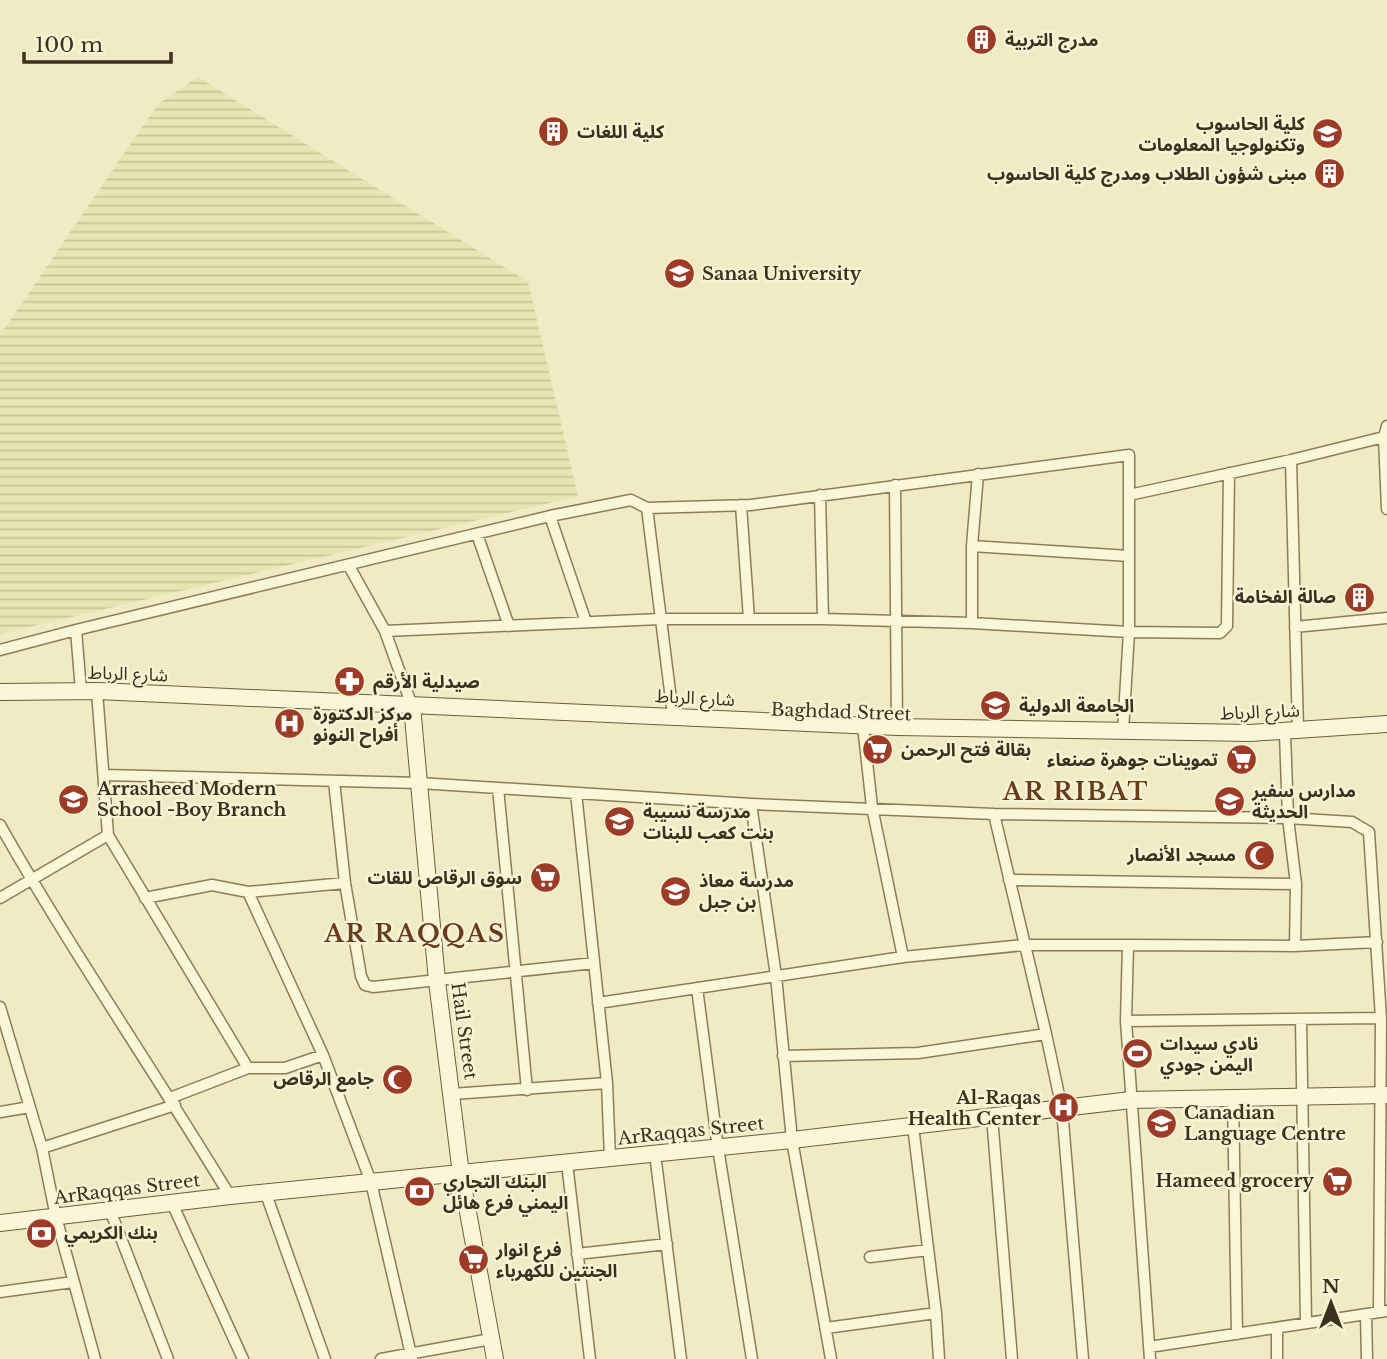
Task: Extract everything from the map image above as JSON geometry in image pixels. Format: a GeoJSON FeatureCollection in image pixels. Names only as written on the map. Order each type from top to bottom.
{"type":"FeatureCollection","features":[{"type":"Feature","properties":{"kind":"street"},"geometry":{"type":"LineString","coordinates":[[1129,495],[1291,460],[1385,431],[1387,509]]}},
{"type":"Feature","properties":{"kind":"street"},"geometry":{"type":"LineString","coordinates":[[0,650],[550,516],[631,500],[647,508],[741,505],[1129,455],[1129,632],[1123,731]]}},
{"type":"Feature","properties":{"kind":"street"},"geometry":{"type":"LineString","coordinates":[[1291,460],[1295,627],[1288,818],[1296,884],[1295,946]]}},
{"type":"Feature","properties":{"kind":"street"},"geometry":{"type":"LineString","coordinates":[[972,623],[972,546],[978,474]]}},
{"type":"Feature","properties":{"kind":"street"},"geometry":{"type":"LineString","coordinates":[[385,631],[660,619],[823,619],[972,623],[1129,632],[1220,632],[1227,626],[1229,474]]}},
{"type":"Feature","properties":{"kind":"street"},"geometry":{"type":"LineString","coordinates":[[895,485],[897,727]]}},
{"type":"Feature","properties":{"kind":"street"},"geometry":{"type":"LineString","coordinates":[[820,495],[823,619]]}},
{"type":"Feature","properties":{"kind":"street"},"geometry":{"type":"LineString","coordinates":[[741,505],[749,619]]}},
{"type":"Feature","properties":{"kind":"street"},"geometry":{"type":"LineString","coordinates":[[647,508],[673,715]]}},
{"type":"Feature","properties":{"kind":"street"},"geometry":{"type":"LineString","coordinates":[[550,516],[586,622]]}},
{"type":"Feature","properties":{"kind":"street"},"geometry":{"type":"LineString","coordinates":[[477,534],[509,626]]}},
{"type":"Feature","properties":{"kind":"street"},"geometry":{"type":"LineString","coordinates":[[972,546],[1129,556]]}},
{"type":"Feature","properties":{"kind":"street"},"geometry":{"type":"LineString","coordinates":[[349,566],[385,631],[412,711]]}},
{"type":"Feature","properties":{"kind":"street"},"geometry":{"type":"LineString","coordinates":[[1295,627],[1387,618]]}},
{"type":"Feature","properties":{"kind":"street"},"geometry":{"type":"LineString","coordinates":[[76,630],[81,691]]}},
{"type":"Feature","properties":{"kind":"street","name":"شارع الرباط"},"geometry":{"type":"LineString","coordinates":[[0,692],[81,691],[98,696]]}},
{"type":"Feature","properties":{"kind":"street"},"geometry":{"type":"LineString","coordinates":[[98,696],[108,835],[248,1068]]}},
{"type":"Feature","properties":{"kind":"street","name":"Baghdad Street"},"geometry":{"type":"LineString","coordinates":[[0,701],[98,696],[864,730],[1289,735],[1387,733]]}},
{"type":"Feature","properties":{"kind":"street","name":"شارع الرباط"},"geometry":{"type":"LineString","coordinates":[[412,711],[673,715],[864,730],[897,727],[1289,735],[1387,724]]}},
{"type":"Feature","properties":{"kind":"street","name":"Hail Street"},"geometry":{"type":"LineString","coordinates":[[412,711],[437,981],[461,1174],[495,1359]]}},
{"type":"Feature","properties":{"kind":"street"},"geometry":{"type":"LineString","coordinates":[[864,730],[872,807],[903,957]]}},
{"type":"Feature","properties":{"kind":"street"},"geometry":{"type":"LineString","coordinates":[[105,775],[419,783],[994,814],[1288,818],[1352,822],[1369,832],[1377,942],[1384,1095],[1383,1311],[1149,1347]]}},
{"type":"Feature","properties":{"kind":"street"},"geometry":{"type":"LineString","coordinates":[[334,781],[345,883],[361,976],[365,985],[373,988],[594,962]]}},
{"type":"Feature","properties":{"kind":"street"},"geometry":{"type":"LineString","coordinates":[[498,788],[527,1090]]}},
{"type":"Feature","properties":{"kind":"street"},"geometry":{"type":"LineString","coordinates":[[576,793],[607,1083],[610,1158]]}},
{"type":"Feature","properties":{"kind":"street"},"geometry":{"type":"LineString","coordinates":[[751,803],[776,976],[792,1140],[831,1359]]}},
{"type":"Feature","properties":{"kind":"street"},"geometry":{"type":"LineString","coordinates":[[994,814],[1062,1109],[1083,1359]]}},
{"type":"Feature","properties":{"kind":"street"},"geometry":{"type":"LineString","coordinates":[[0,825],[30,879],[230,1196]]}},
{"type":"Feature","properties":{"kind":"street"},"geometry":{"type":"LineString","coordinates":[[0,898],[108,835]]}},
{"type":"Feature","properties":{"kind":"street"},"geometry":{"type":"LineString","coordinates":[[1009,880],[1296,884]]}},
{"type":"Feature","properties":{"kind":"street"},"geometry":{"type":"LineString","coordinates":[[145,898],[212,886],[248,892],[345,883]]}},
{"type":"Feature","properties":{"kind":"street"},"geometry":{"type":"LineString","coordinates":[[248,892],[323,1055],[371,1182],[412,1357]]}},
{"type":"Feature","properties":{"kind":"street"},"geometry":{"type":"LineString","coordinates":[[598,1003],[903,957],[1024,945],[1295,946],[1377,942]]}},
{"type":"Feature","properties":{"kind":"street"},"geometry":{"type":"LineString","coordinates":[[1128,945],[1126,1021],[1150,1359]]}},
{"type":"Feature","properties":{"kind":"street"},"geometry":{"type":"LineString","coordinates":[[697,988],[718,1148],[752,1359]]}},
{"type":"Feature","properties":{"kind":"street"},"geometry":{"type":"LineString","coordinates":[[0,1007],[42,1148],[56,1217],[95,1359]]}},
{"type":"Feature","properties":{"kind":"street"},"geometry":{"type":"LineString","coordinates":[[1126,1021],[1381,1018]]}},
{"type":"Feature","properties":{"kind":"street"},"geometry":{"type":"LineString","coordinates":[[1301,1020],[1306,1322]]}},
{"type":"Feature","properties":{"kind":"street"},"geometry":{"type":"LineString","coordinates":[[783,1056],[918,1053],[1046,1034]]}},
{"type":"Feature","properties":{"kind":"street"},"geometry":{"type":"LineString","coordinates":[[42,1148],[172,1101],[248,1068],[285,1068],[323,1055]]}},
{"type":"Feature","properties":{"kind":"street"},"geometry":{"type":"LineString","coordinates":[[453,1094],[607,1083]]}},
{"type":"Feature","properties":{"kind":"street","name":"ArRaqqas Street"},"geometry":{"type":"LineString","coordinates":[[0,1223],[230,1196],[792,1140],[1131,1100],[1384,1095]]}},
{"type":"Feature","properties":{"kind":"street"},"geometry":{"type":"LineString","coordinates":[[1233,1097],[1237,1334]]}},
{"type":"Feature","properties":{"kind":"street"},"geometry":{"type":"LineString","coordinates":[[0,1112],[30,1107]]}},
{"type":"Feature","properties":{"kind":"street"},"geometry":{"type":"LineString","coordinates":[[992,1117],[1012,1359]]}},
{"type":"Feature","properties":{"kind":"street"},"geometry":{"type":"LineString","coordinates":[[913,1126],[936,1313],[939,1359]]}},
{"type":"Feature","properties":{"kind":"street"},"geometry":{"type":"LineString","coordinates":[[655,1154],[681,1359]]}},
{"type":"Feature","properties":{"kind":"street"},"geometry":{"type":"LineString","coordinates":[[567,1163],[590,1359]]}},
{"type":"Feature","properties":{"kind":"street"},"geometry":{"type":"LineString","coordinates":[[265,1194],[325,1359]]}},
{"type":"Feature","properties":{"kind":"street"},"geometry":{"type":"LineString","coordinates":[[172,1203],[243,1359]]}},
{"type":"Feature","properties":{"kind":"street"},"geometry":{"type":"LineString","coordinates":[[110,1210],[168,1359]]}},
{"type":"Feature","properties":{"kind":"street"},"geometry":{"type":"LineString","coordinates":[[577,1254],[667,1244]]}},
{"type":"Feature","properties":{"kind":"street"},"geometry":{"type":"LineString","coordinates":[[870,1256],[928,1250]]}},
{"type":"Feature","properties":{"kind":"street"},"geometry":{"type":"LineString","coordinates":[[0,1292],[73,1282]]}},
{"type":"Feature","properties":{"kind":"street"},"geometry":{"type":"LineString","coordinates":[[826,1328],[936,1313]]}},
{"type":"Feature","properties":{"kind":"street"},"geometry":{"type":"LineString","coordinates":[[1366,1315],[1367,1359]]}},
{"type":"Feature","properties":{"kind":"street"},"geometry":{"type":"LineString","coordinates":[[1277,1328],[1277,1359]]}},
{"type":"Feature","properties":{"kind":"street"},"geometry":{"type":"LineString","coordinates":[[381,1359],[412,1357],[491,1339]]}},
{"type":"Feature","properties":{"kind":"green space"},"geometry":{"type":"Polygon","coordinates":[[[198,77],[528,282],[578,496],[0,634],[0,335],[158,104],[198,77]]]}},
{"type":"Feature","properties":{"kind":"place","name":"مدرج التربية"},"geometry":{"type":"Point","coordinates":[982,40]}},
{"type":"Feature","properties":{"kind":"place","name":"كلية اللغات"},"geometry":{"type":"Point","coordinates":[554,132]}},
{"type":"Feature","properties":{"kind":"place","name":"كلية الحاسوب وتكنولوجيا المعلومات"},"geometry":{"type":"Point","coordinates":[1328,134]}},
{"type":"Feature","properties":{"kind":"place","name":"مبنى شؤون الطلاب ومدرج كلية الحاسوب"},"geometry":{"type":"Point","coordinates":[1330,174]}},
{"type":"Feature","properties":{"kind":"place","name":"Sanaa University"},"geometry":{"type":"Point","coordinates":[679,274]}},
{"type":"Feature","properties":{"kind":"place","name":"صالة الفخامة"},"geometry":{"type":"Point","coordinates":[1359,597]}},
{"type":"Feature","properties":{"kind":"place","name":"صيدلية الأرقم"},"geometry":{"type":"Point","coordinates":[350,682]}},
{"type":"Feature","properties":{"kind":"place","name":"الجامعة الدولية"},"geometry":{"type":"Point","coordinates":[996,706]}},
{"type":"Feature","properties":{"kind":"place","name":"مركز الدكتورة أفراح النونو"},"geometry":{"type":"Point","coordinates":[290,724]}},
{"type":"Feature","properties":{"kind":"place","name":"بقالة فتح الرحمن"},"geometry":{"type":"Point","coordinates":[878,750]}},
{"type":"Feature","properties":{"kind":"place","name":"تموينات جوهرة صنعاء"},"geometry":{"type":"Point","coordinates":[1241,760]}},
{"type":"Feature","properties":{"kind":"place","name":"Arrasheed Modern School -Boy Branch"},"geometry":{"type":"Point","coordinates":[74,799]}},
{"type":"Feature","properties":{"kind":"place","name":"مدارس سفير الحديثة"},"geometry":{"type":"Point","coordinates":[1229,801]}},
{"type":"Feature","properties":{"kind":"place","name":"مدرسة نسيبة بنت كعب للبنات"},"geometry":{"type":"Point","coordinates":[620,822]}},
{"type":"Feature","properties":{"kind":"place","name":"مسجد الأنصار"},"geometry":{"type":"Point","coordinates":[1259,855]}},
{"type":"Feature","properties":{"kind":"place","name":"سوق الرقاص للقات"},"geometry":{"type":"Point","coordinates":[545,878]}},
{"type":"Feature","properties":{"kind":"place","name":"مدرسة معاذ بن جبل"},"geometry":{"type":"Point","coordinates":[676,891]}},
{"type":"Feature","properties":{"kind":"place","name":"نادي سيدات اليمن جودي"},"geometry":{"type":"Point","coordinates":[1137,1054]}},
{"type":"Feature","properties":{"kind":"place","name":"جامع الرقاص"},"geometry":{"type":"Point","coordinates":[397,1079]}},
{"type":"Feature","properties":{"kind":"place","name":"Al-Raqas Health Center"},"geometry":{"type":"Point","coordinates":[1064,1108]}},
{"type":"Feature","properties":{"kind":"place","name":"Canadian Language Centre"},"geometry":{"type":"Point","coordinates":[1161,1123]}},
{"type":"Feature","properties":{"kind":"place","name":"Hameed grocery"},"geometry":{"type":"Point","coordinates":[1337,1181]}},
{"type":"Feature","properties":{"kind":"place","name":"البنك التجاري اليمني فرع هائل"},"geometry":{"type":"Point","coordinates":[420,1192]}},
{"type":"Feature","properties":{"kind":"place","name":"بنك الكريمي"},"geometry":{"type":"Point","coordinates":[41,1233]}},
{"type":"Feature","properties":{"kind":"place","name":"فرع انوار الجنتين للكهرباء"},"geometry":{"type":"Point","coordinates":[473,1260]}},
{"type":"Feature","properties":{"kind":"district","name":"AR RIBAT"},"geometry":{"type":"Point","coordinates":[1076,792]}},
{"type":"Feature","properties":{"kind":"district","name":"AR RAQQAS"},"geometry":{"type":"Point","coordinates":[415,934]}}]}
